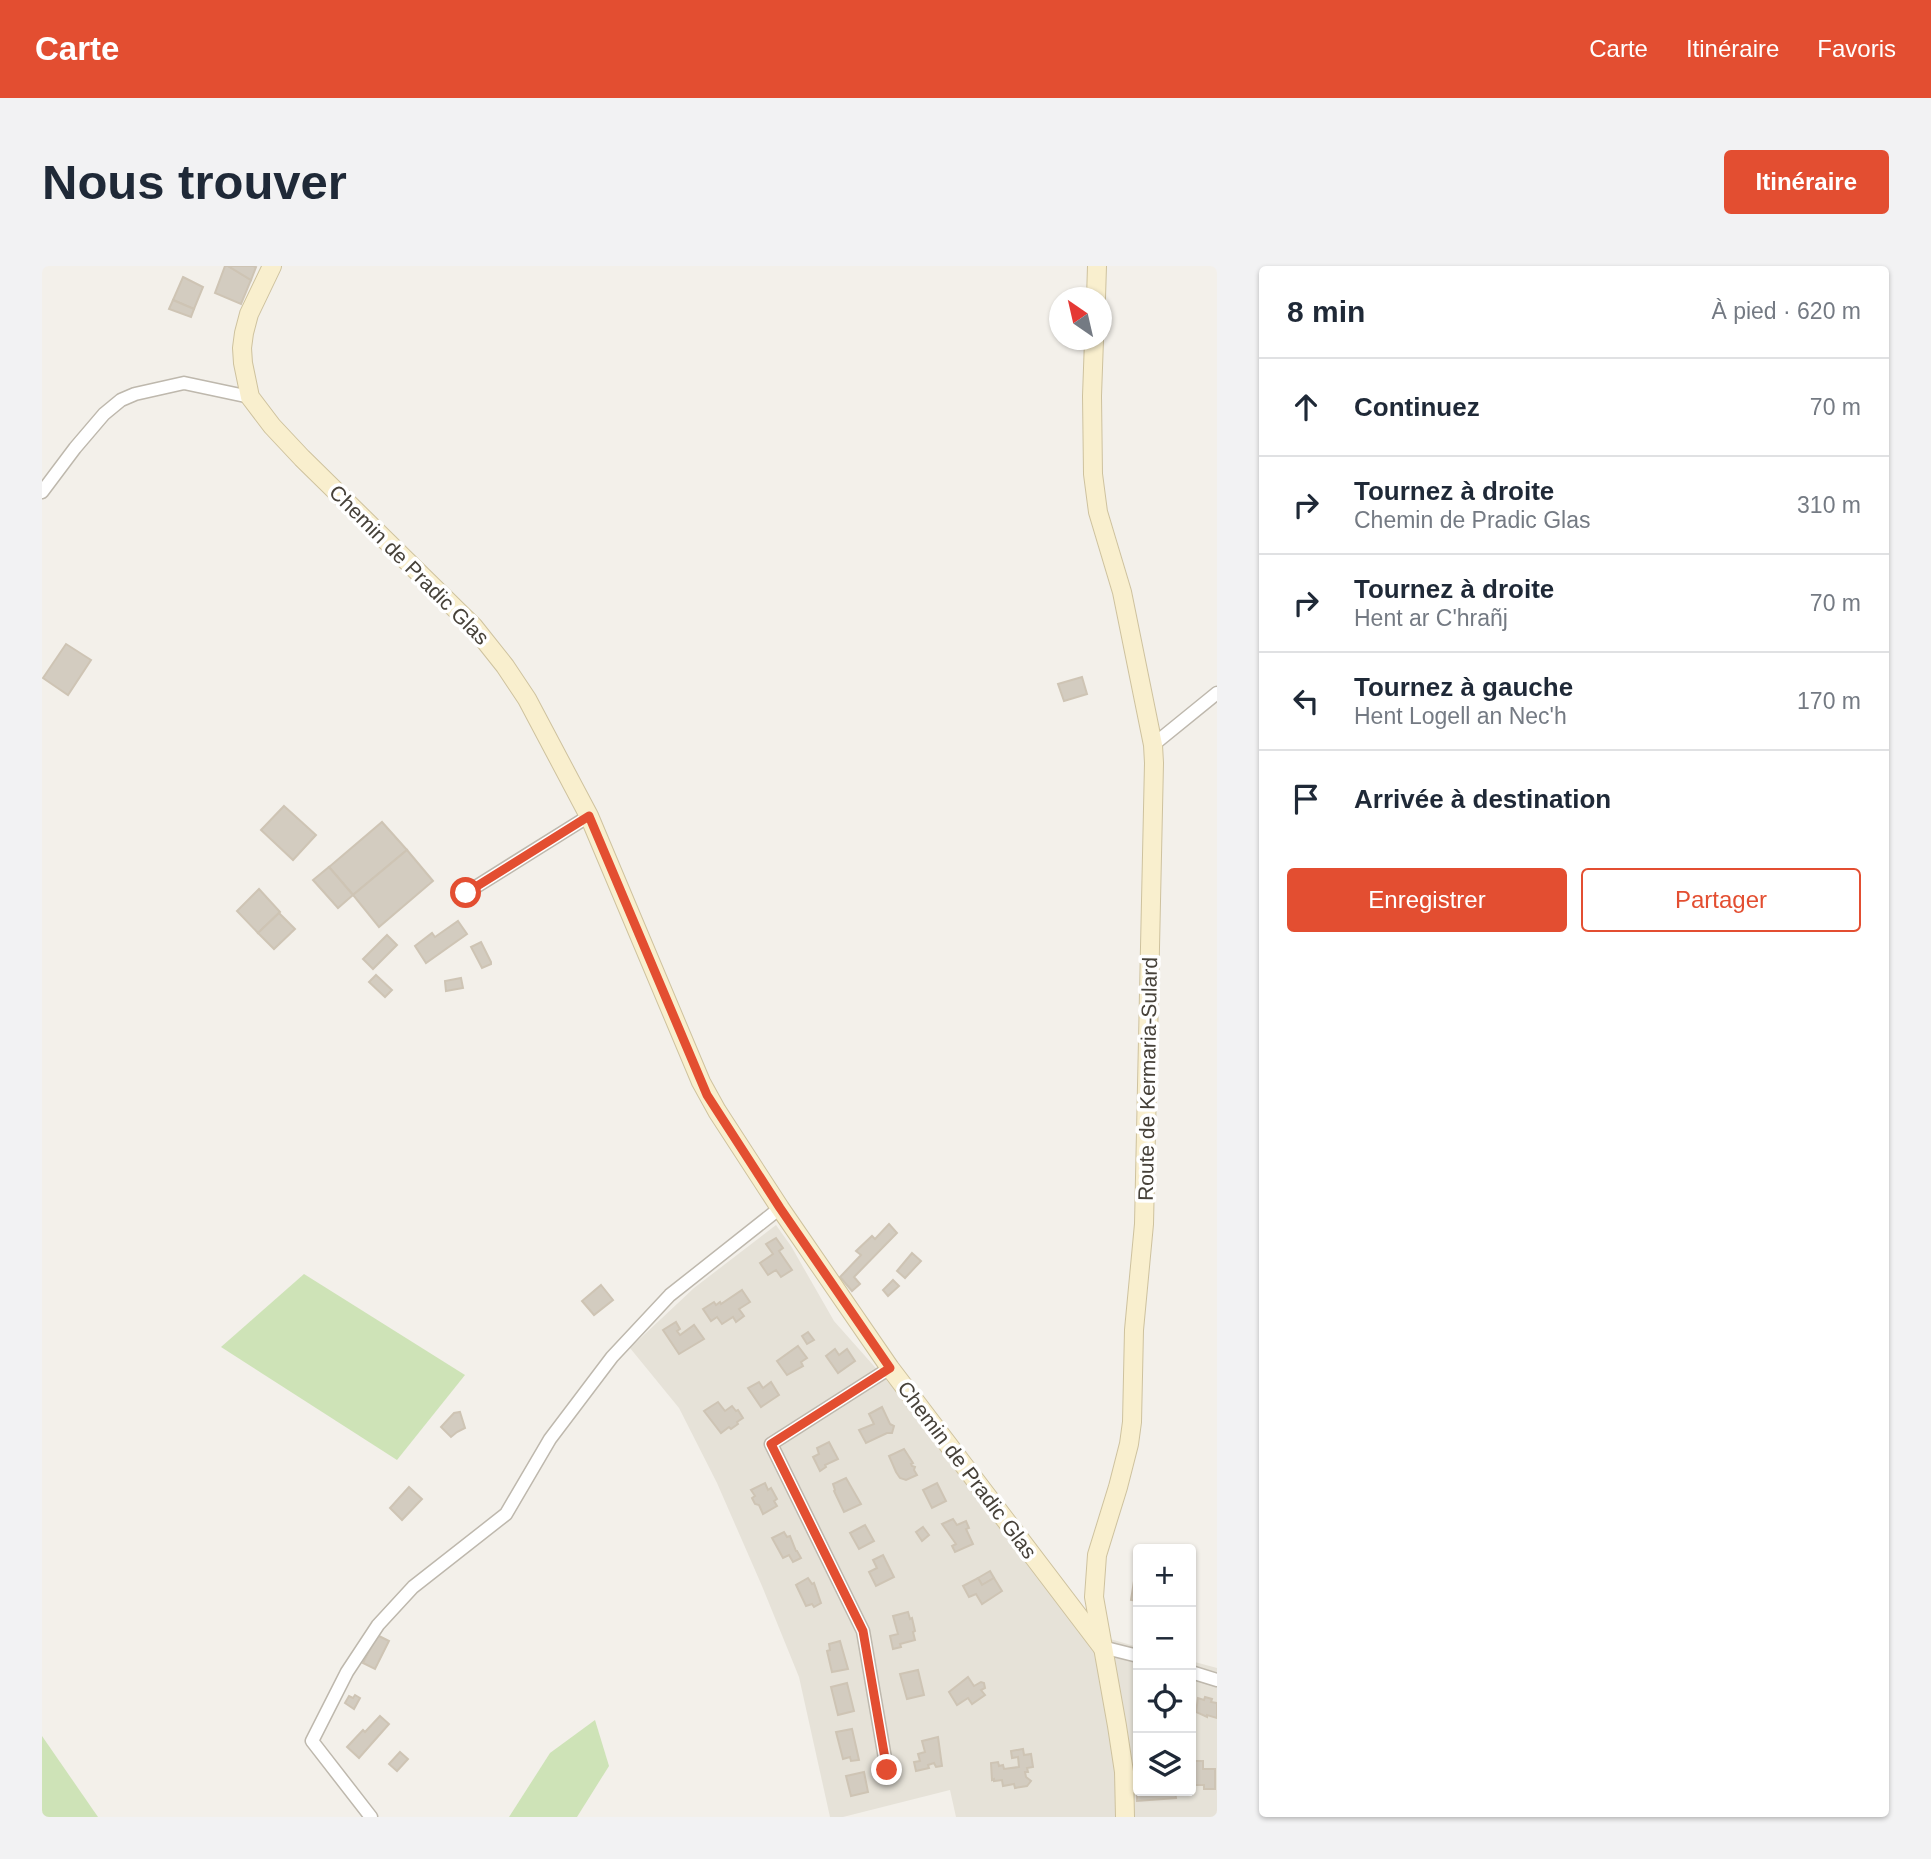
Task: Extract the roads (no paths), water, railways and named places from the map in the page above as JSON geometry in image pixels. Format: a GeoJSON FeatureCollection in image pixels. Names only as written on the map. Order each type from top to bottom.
{"type":"FeatureCollection","features":[{"type":"Feature","properties":{"kind":"street","name":"Chemin de Pradic Glas"},"geometry":{"type":"LineString","coordinates":[[272,266],[249,314],[244,333],[243,363],[250,397],[302,458],[474,627],[527,699],[589,816],[707,1095],[780,1208],[890,1368],[1102,1647]]}},
{"type":"Feature","properties":{"kind":"street"},"geometry":{"type":"LineString","coordinates":[[1096,287],[1097,266]]}},
{"type":"Feature","properties":{"kind":"street","name":"Route de Kermaria-Sulard"},"geometry":{"type":"LineString","coordinates":[[1094,350],[1093,474],[1098,512],[1122,592],[1153,746],[1153,886],[1144,1224],[1134,1329],[1132,1422],[1118,1487],[1097,1555],[1094,1597],[1124,1772],[1125,1817]]}},
{"type":"Feature","properties":{"kind":"street"},"geometry":{"type":"LineString","coordinates":[[42,492],[104,414],[121,400],[156,388],[184,383],[250,397]]}},
{"type":"Feature","properties":{"kind":"street"},"geometry":{"type":"LineString","coordinates":[[1153,746],[1217,693]]}},
{"type":"Feature","properties":{"kind":"street"},"geometry":{"type":"LineString","coordinates":[[466,893],[589,816]]}},
{"type":"Feature","properties":{"kind":"street"},"geometry":{"type":"LineString","coordinates":[[371,1817],[312,1741],[347,1672],[378,1625],[413,1587],[506,1514],[551,1438],[596,1377],[670,1295],[780,1208]]}},
{"type":"Feature","properties":{"kind":"street"},"geometry":{"type":"LineString","coordinates":[[887,1770],[863,1631],[771,1444],[890,1368]]}},
{"type":"Feature","properties":{"kind":"street"},"geometry":{"type":"LineString","coordinates":[[1102,1647],[1133,1656]]}},
{"type":"Feature","properties":{"kind":"street"},"geometry":{"type":"LineString","coordinates":[[1196,1674],[1217,1680]]}}]}
